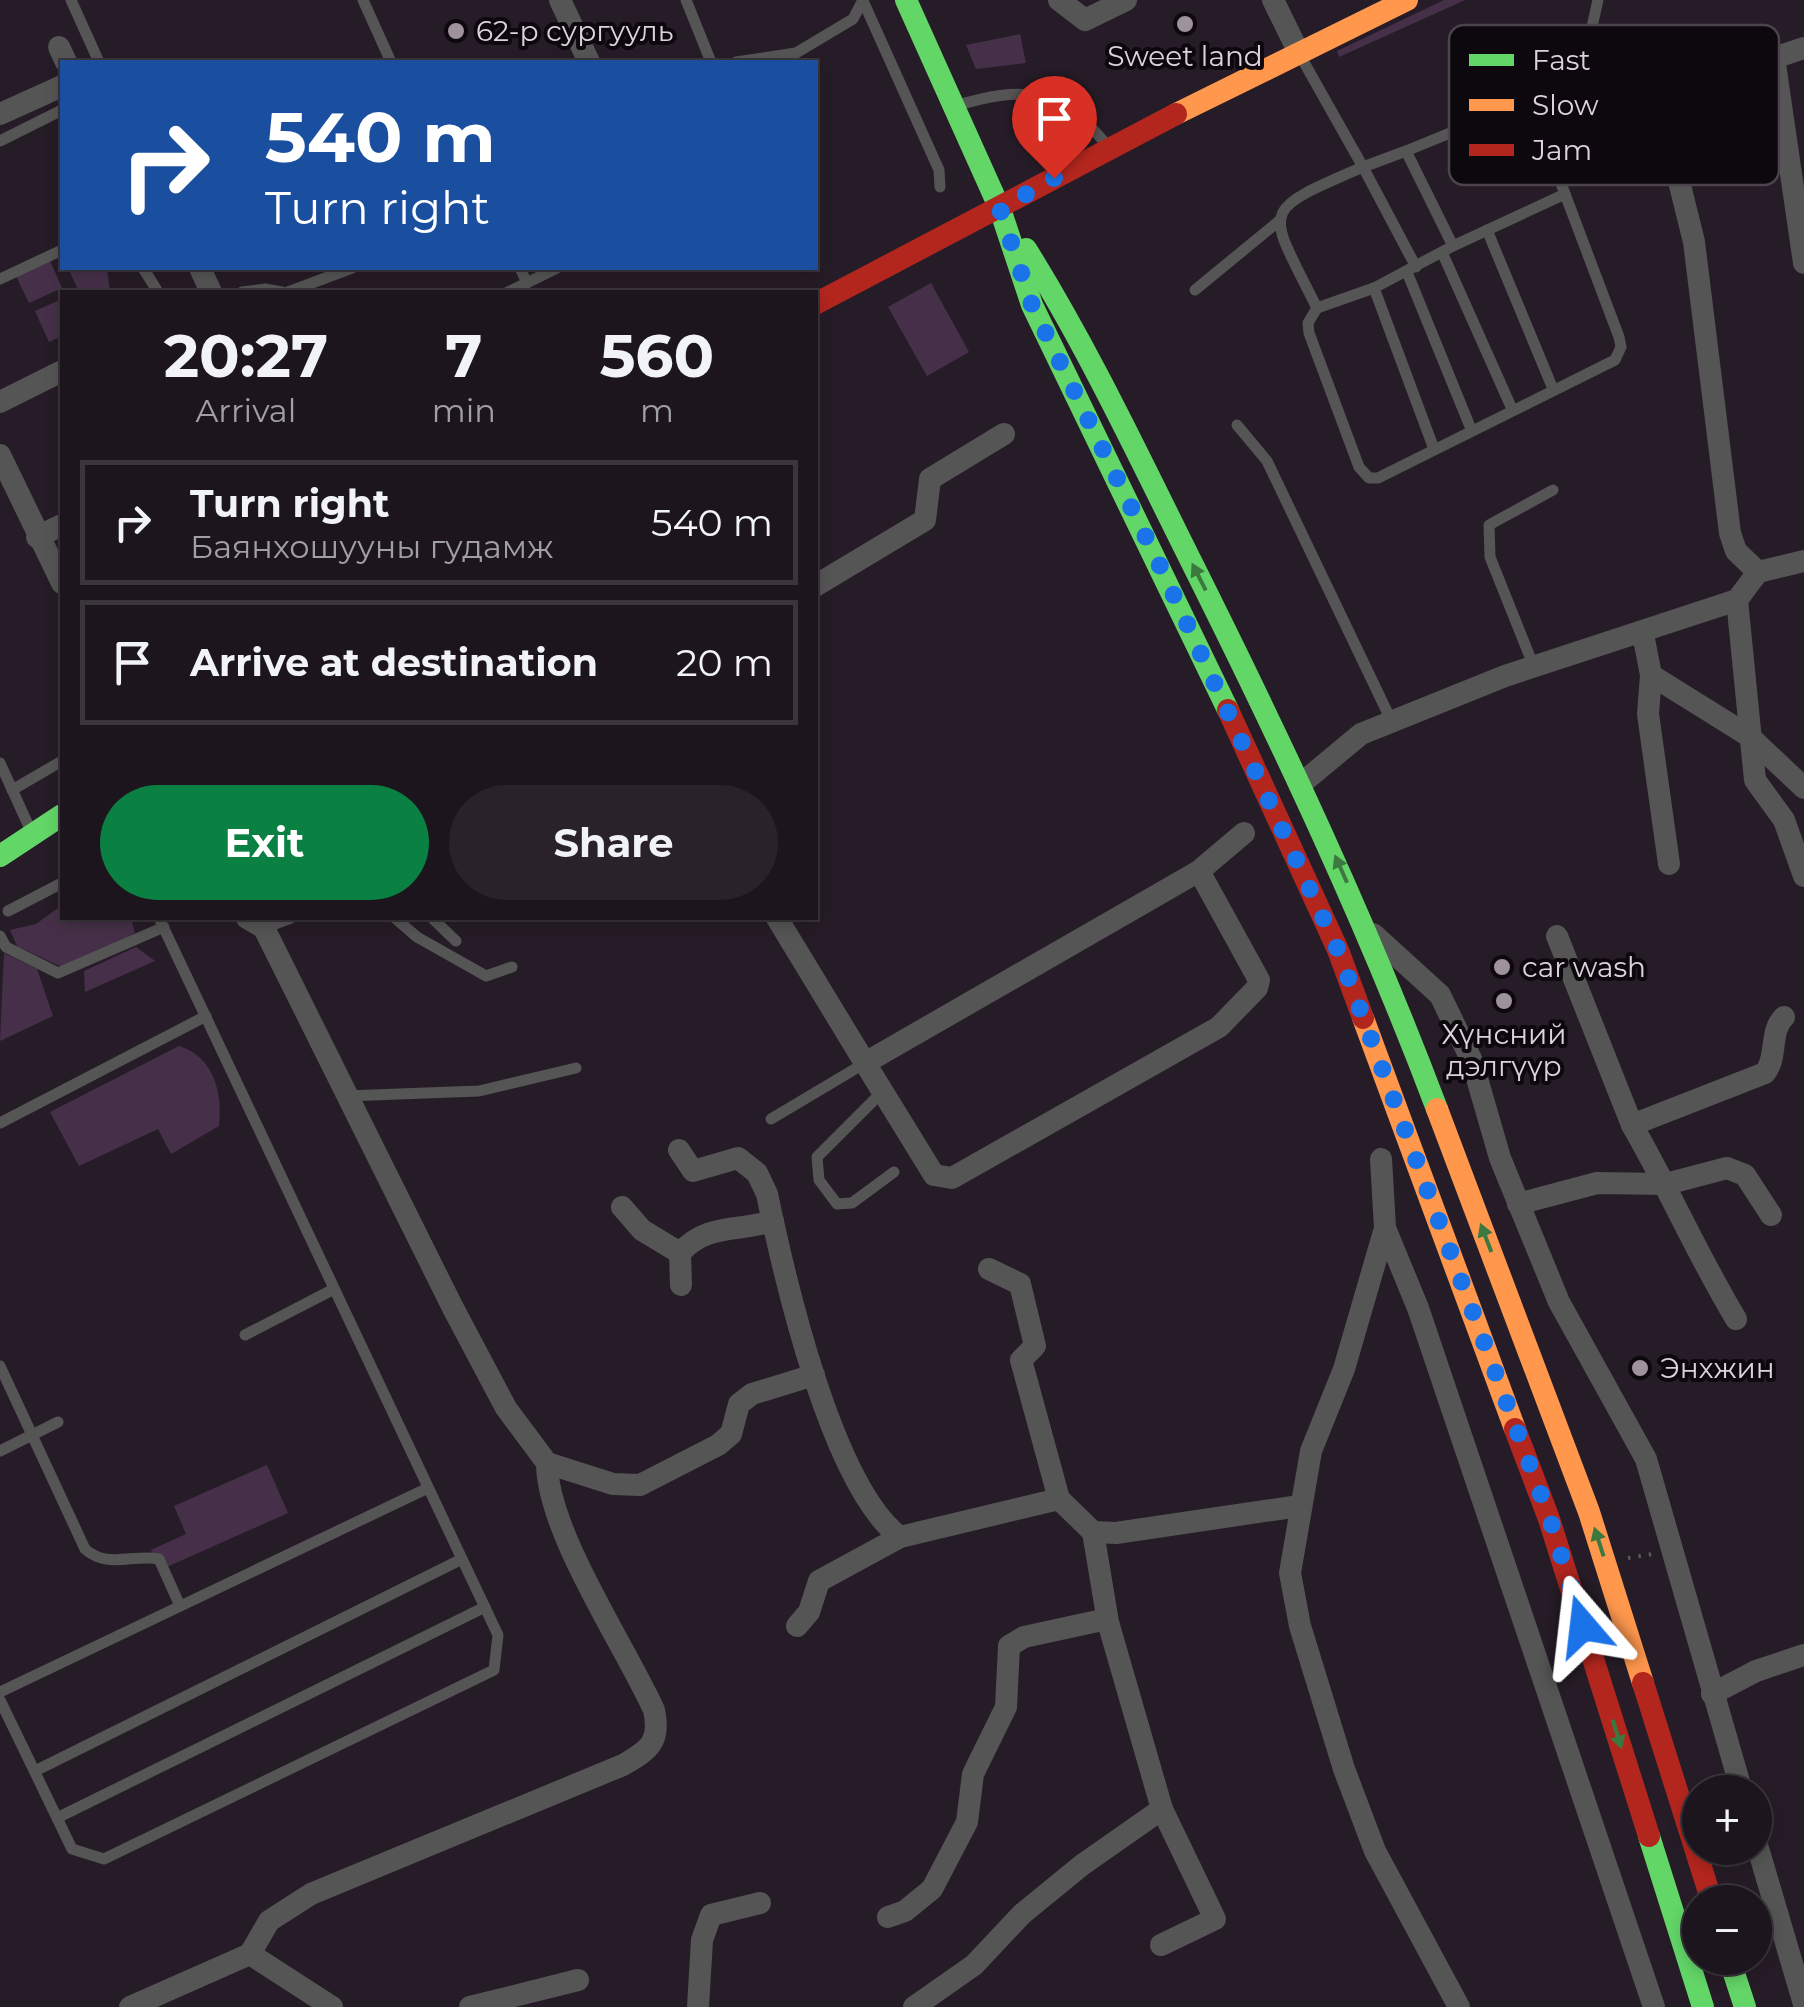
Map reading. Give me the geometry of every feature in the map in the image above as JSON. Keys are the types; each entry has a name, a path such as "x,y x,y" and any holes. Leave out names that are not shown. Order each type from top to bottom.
{"main road":[{"path":"906,0 1000,209 1032,305 1285,834 1378,1052 1550,1519 1702,2007"},
{"path":"818,302 1000,209 1108,147 1408,0"},
{"path":"1000,209 1072,322 1302,782 1367,928 1605,1562 1707,1885"},
{"path":"0,856 60,817"},
{"path":"1735,1975 1745,2007"}],"street":[{"path":"560,0 588,60"},
{"path":"1059,0 1085,20 1126,0"},
{"path":"1273,0 1299,53"},
{"path":"1779,56 1804,48"},
{"path":"0,114 60,87"},
{"path":"1779,91 1804,263"},
{"path":"1680,185 1694,242 1730,533 1736,551 1758,572"},
{"path":"0,402 60,372"},
{"path":"818,584 925,520 930,479 1004,434"},
{"path":"3,468 60,579"},
{"path":"37,537 60,526"},
{"path":"1302,782 1361,734 1534,667 1737,600 1758,572 1804,560"},
{"path":"1737,600 1756,780 1784,820 1804,876"},
{"path":"1643,634 1651,675 1648,714 1669,864"},
{"path":"1651,675 1749,736 1804,788"},
{"path":"865,1063 1200,871 1244,834"},
{"path":"778,920 934,1175 952,1178 1220,1027 1260,980 1200,871"},
{"path":"130,2007 250,1954 269,1921 311,1894 623,1764 651,1748 658,1731 654,1710 547,1491 547,1464 506,1408 255,923"},
{"path":"1367,928 1440,995 1472,1062 1518,1204 1558,1302 1646,1459 1737,1775"},
{"path":"1556,936 1632,1125 1666,1184 1692,1246 1736,1319"},
{"path":"1632,1125 1765,1073 1772,1059 1777,1023 1784,1017"},
{"path":"679,1150 693,1171 738,1158 758,1173 832,1428 880,1522 900,1537"},
{"path":"1381,1159 1385,1228 1418,1308 1654,2007"},
{"path":"1518,1204 1597,1183 1666,1184 1736,1169 1746,1175 1771,1215"},
{"path":"622,1208 642,1230 680,1253"},
{"path":"681,1285 680,1253 694,1236 712,1229 744,1230 773,1221"},
{"path":"1385,1228 1344,1369 1311,1451 1290,1573 1300,1626 1344,1769 1375,1852 1459,2007"},
{"path":"989,1269 1020,1284 1035,1346 1021,1360 1059,1499 1093,1532 1108,1619 1162,1809 1215,1919 1161,1945"},
{"path":"547,1464 613,1484 640,1485 718,1445 731,1434 740,1404 752,1394 814,1374"},
{"path":"797,1626 809,1612 819,1581 900,1537 1059,1499"},
{"path":"1093,1532 1132,1531 1300,1506"},
{"path":"888,1917 905,1911 932,1889 967,1822 973,1774 1006,1706 1009,1646 1024,1637 1108,1619"},
{"path":"1712,1694 1756,1671 1804,1655"},
{"path":"914,2007 974,1964 1022,1914 1082,1865 1162,1809"},
{"path":"1763,1865 1804,2004"},
{"path":"698,2007 702,1940 711,1916 760,1903"},
{"path":"250,1954 332,2007"},
{"path":"470,2007 578,1980"}],"lane":[{"path":"71,0 98,60"},
{"path":"363,0 390,60"},
{"path":"686,0 711,60"},
{"path":"1592,25 1598,0"},
{"path":"749,60 796,53 853,19 864,2"},
{"path":"864,2 939,170 940,188"},
{"path":"1299,53 1363,167 1412,270 1471,428"},
{"path":"954,107 1004,91 1046,95 1086,119 1108,147"},
{"path":"0,141 60,111"},
{"path":"1195,290 1279,221 1291,198 1449,134"},
{"path":"1406,151 1512,409"},
{"path":"1562,185 1565,194 1621,347 1615,360 1471,428 1378,478 1364,475 1310,332 1308,323 1317,308 1374,288 1565,194"},
{"path":"1279,221 1280,234 1317,308"},
{"path":"1486,230 1553,389"},
{"path":"0,278 60,251"},
{"path":"291,290 346,270"},
{"path":"521,270 527,282"},
{"path":"512,290 553,270"},
{"path":"1374,288 1434,449"},
{"path":"1238,426 1267,460 1392,722"},
{"path":"1534,667 1490,557 1487,538 1489,526 1554,490"},
{"path":"12,790 60,762"},
{"path":"0,763 33,835"},
{"path":"8,911 60,884"},
{"path":"398,920 418,937 486,976 512,968"},
{"path":"434,920 456,940"},
{"path":"0,936 6,947 58,973 161,922 498,1635 494,1670 104,1859 72,1849 0,1700"},
{"path":"0,1123 206,1016"},
{"path":"771,1119 865,1063"},
{"path":"346,1096 479,1091 576,1068"},
{"path":"883,1091 816,1158 819,1180 837,1204 852,1204 894,1172"},
{"path":"246,1335 334,1289"},
{"path":"0,1366 85,1550 95,1558 109,1561 160,1559 180,1606"},
{"path":"0,1451 58,1422"},
{"path":"0,1692 428,1488"},
{"path":"35,1772 462,1559"},
{"path":"58,1818 485,1607"}],"path":[{"path":"1605,1562 1672,1552"}],"shaded area":[{"path":"1444,0 1465,0 1339,57 1337,51"},
{"path":"1020,34 1026,63 976,69 966,45"},
{"path":"48,256 62,288 29,303 14,272"},
{"path":"69,270 107,270 110,290 78,290"},
{"path":"931,283 969,352 927,376 888,307"},
{"path":"60,300 60,337 49,342 35,311"},
{"path":"60,906 60,920 132,920 135,933 68,970 17,946 10,930 36,924"},
{"path":"136,947 155,961 85,992 84,971"},
{"path":"4,953 37,969 53,1016 0,1041"},
{"path":"179,1046 200,1058 213,1077 219,1101 219,1126 171,1154 158,1129 79,1166 50,1112"},
{"path":"267,1465 288,1513 160,1570 151,1550 186,1534 174,1506"}],"traffic: fast":[{"path":"906,0 1000,209 1032,305 1228,710"},
{"path":"1026,249 1113,404 1258,698 1352,901 1437,1109"},
{"path":"0,856 60,816"},
{"path":"1649,1836 1703,2007"},
{"path":"1735,1975 1745,2007"}],"traffic: slow":[{"path":"1176,114 1407,0"},
{"path":"1363,1018 1515,1429"},
{"path":"1437,1109 1589,1512 1643,1683"}],"traffic: jam":[{"path":"818,302 1176,114"},
{"path":"1228,710 1338,950 1363,1018"},
{"path":"1515,1429 1549,1519 1649,1836"},
{"path":"1643,1683 1707,1885"}],"place":[{"name":"Sweet land","path":"1185,24"},
{"name":"62-р сургууль","path":"456,31"},
{"name":"car wash","path":"1502,967"},
{"name":"Хүнсний дэлгүүр","path":"1504,1001"},
{"name":"Энхжин","path":"1640,1368"}],"route":[{"path":"1054,178 1000,209 1032,305 1164,574 1338,950 1550,1519 1583,1626"}]}
